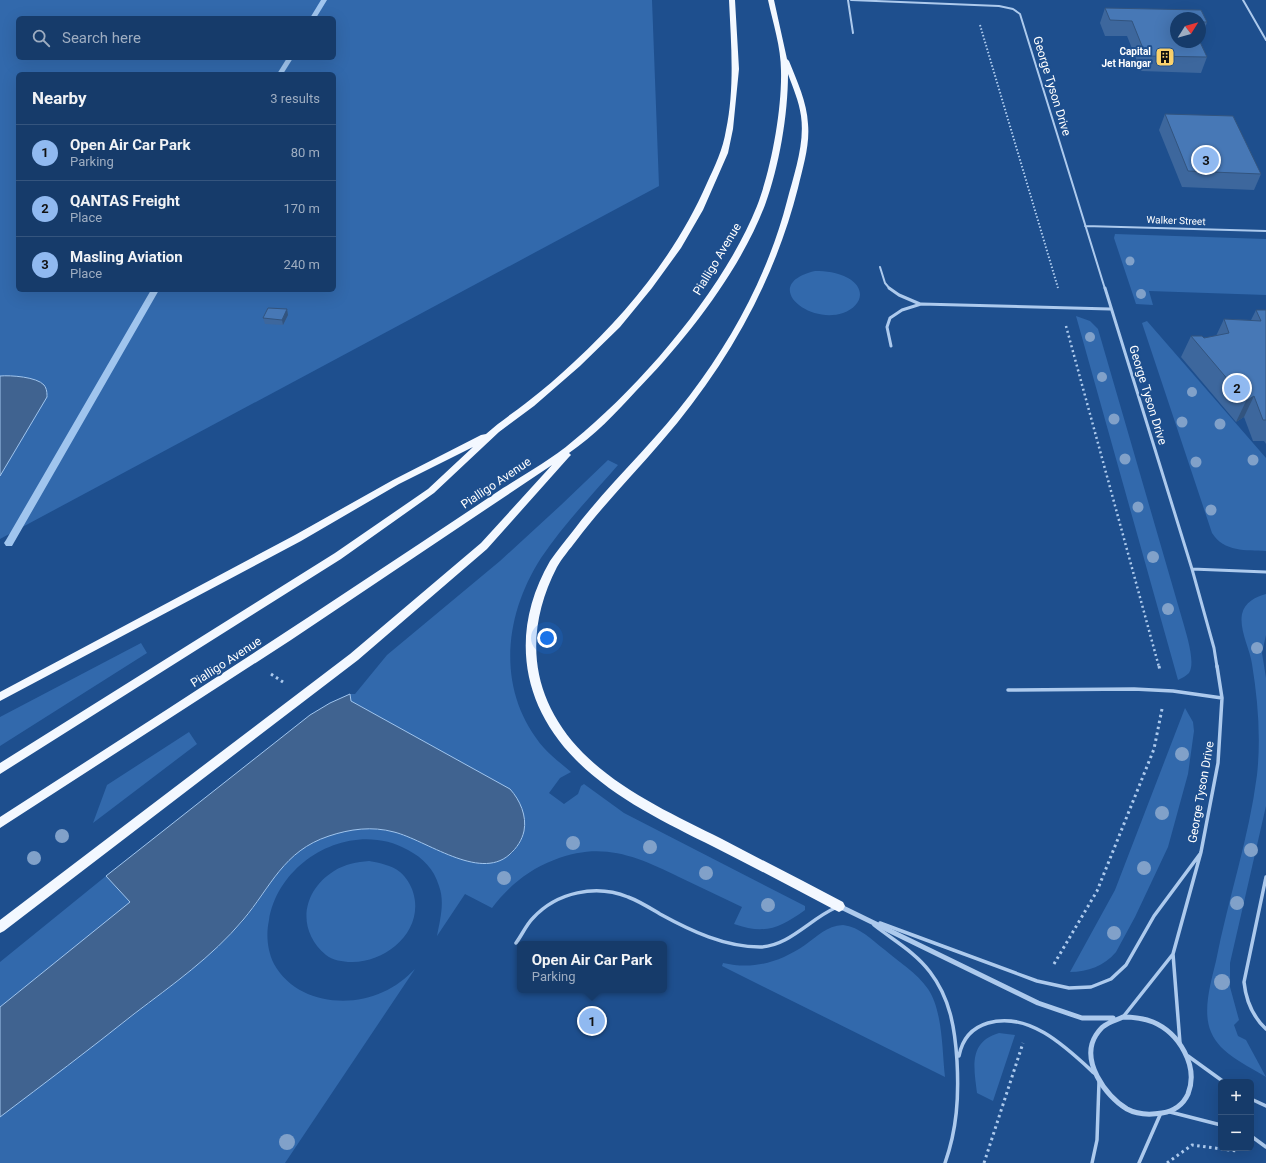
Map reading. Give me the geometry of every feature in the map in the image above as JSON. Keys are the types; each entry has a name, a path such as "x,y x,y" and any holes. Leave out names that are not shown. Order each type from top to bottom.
{"main road":[{"path":"0,769 338,556 431,491 496,430 531,404 566,374 617,325 649,286 677,248 699,210 724,153 730,129 736,69 732,0"},
{"name":"Pialligo Avenue","path":"0,823 250,662 452,529 575,445 615,409 671,349 691,324 722,279 740,249 767,189 775,155 783,104 783,54 772,0"},
{"path":"783,54 803,108 805,130 804,147 794,192 774,257 758,294 742,324 724,354 699,390 670,427 600,504 554,564 535,611 531,637 530,666 541,702 546,714 557,731 580,757 612,784 644,804 839,906"},
{"path":"0,697 298,538 396,482 496,430"},
{"path":"0,927 354,657 484,546 575,445"}],"street":[{"path":"839,906 1038,1003 1082,1018 1122,1017 1143,1018 1154,1023 1164,1029 1180,1046 1186,1055 1191,1076 1189,1094 1178,1108 1170,1112 1152,1116 1131,1111 1112,1098 1099,1082 1094,1073 1091,1060 1093,1038 1102,1026 1115,1018"}],"lane":[{"path":"850,0 853,34"},
{"name":"George Tyson Drive","path":"850,0 999,6 1010,8 1018,12 1192,569 1210,630 1222,698 1218,763 1201,852 1173,954"},
{"path":"1243,0 1266,40"},
{"name":"Walker Street","path":"1085,226 1266,231"},
{"path":"880,267 883,279 887,286 897,294 921,304"},
{"path":"890,346 889,319 899,312 921,304 1110,309"},
{"path":"1192,569 1266,572"},
{"path":"1008,690 1113,688 1165,691 1222,698"},
{"path":"867,919 937,942 1046,983 1071,988 1093,986 1112,978 1123,970 1148,925 1201,852"},
{"path":"1266,877 1244,982 1245,998 1251,1012 1257,1022 1266,1029"},
{"path":"517,941 534,917 553,902 564,896 588,890 617,892 629,896 711,937 746,947 760,947 779,942 796,933 816,918 839,906"},
{"path":"867,919 922,963 942,988 950,1005 956,1032 960,1093 950,1150 945,1163"},
{"path":"1122,1017 1173,954"},
{"path":"1173,954 1180,1046"},
{"path":"958,1064 961,1045 972,1030 994,1020 1002,1020 1020,1022 1057,1041 1094,1073"},
{"path":"1186,1055 1220,1079"},
{"path":"1092,1163 1097,1140 1099,1082"},
{"path":"1254,1100 1266,1106"},
{"path":"1170,1112 1218,1124"},
{"path":"1139,1163 1160,1115"},
{"path":"1254,1138 1266,1147"}],"path":[{"path":"978,19 1062,307 1165,691 1154,749 1097,891 1052,966 1046,983"},
{"path":"250,662 304,694"},
{"path":"984,1163 1029,1026"},
{"path":"1167,1163 1192,1145 1243,1152"}],"shaded area":[{"path":"0,0 652,0 659,186 0,539"},
{"path":"1115,234 1266,239 1266,295 1149,291 1153,305 1136,304 1114,238"},
{"path":"815,271 836,273 854,282 860,292 858,302 843,313 829,315 816,313 804,308 795,301 790,293 791,285 799,277"},
{"path":"1076,316 1090,321 1098,329 1186,633 1191,655 1191,668 1188,674 1178,680"},
{"path":"1147,321 1266,458 1266,551 1243,550 1229,547 1223,544 1212,533 1142,323"},
{"path":"0,376 17,376 30,378 41,382 46,390 47,397 0,476"},
{"path":"608,460 618,465 568,522 541,558 528,581 519,605 513,629 510,654 512,679 518,703 529,726 544,748 571,772 560,778 549,793 564,804 578,794 581,786 584,784 624,813 805,906 805,910 788,921 772,928 755,929 745,927 734,924 742,907 663,869 633,857 603,851 588,852 571,854 554,860 527,874 512,886 492,908 465,894 437,936 441,911 441,892 434,874 423,860 408,850 387,842 364,839 342,842 322,850 303,863 287,879 276,898 269,920 268,931 269,948 274,964 283,977 295,987 308,994 323,999 338,1001 369,997 383,992 392,988 415,969 285,1163 0,1163 0,1117 160,995 203,960 243,921 288,861 312,843 344,831 377,829 408,836 454,856 470,861 485,863 499,861 512,853 519,845 522,835 520,807 517,799 510,790 351,701 350,694 355,694 387,655 500,561"},
{"path":"1266,594 1266,635 1262,653 1266,678 1266,806 1230,963 1230,987 1239,1020 1234,1025 1238,1036 1246,1040 1266,1077 1227,1053 1215,1040 1208,1024 1207,1006 1226,915 1249,822 1257,775 1259,733 1256,692 1251,658 1241,620 1245,606 1258,597"},
{"path":"141,643 147,653 0,746 0,717"},
{"path":"350,694 351,701 510,789 520,803 524,814 524,831 519,844 509,855 497,862 483,864 452,856 407,836 378,829 361,829 345,832 329,836 313,843 289,860 279,871 243,920 205,958 0,1117 0,1007 130,902 106,876 310,715 330,703"},
{"path":"1185,708 1193,722 1194,731 1188,774 1168,847 1135,917 1116,952 1106,961 1095,967 1083,971 1070,972 1115,890"},
{"path":"189,732 197,744 93,823 107,785"},
{"path":"369,861 393,868 400,872 410,884 415,906 413,919 408,931 400,942 378,957 364,961 351,962 328,957 316,945 310,934 307,923 309,900 323,879 334,871 351,864"},
{"path":"106,876 131,902 0,1007 0,962"},
{"path":"843,925 855,928 870,938 924,983 937,1008 945,1077 722,966 723,963 745,966 776,960 796,951 827,929"},
{"path":"999,1033 1015,1035 993,1101 977,1093 974,1065 975,1057 982,1043 989,1037"}],"building":[{"path":"1105,8 1201,10 1202,12 1170,12 1170,48 1203,48 1207,57 1146,56 1132,21 1110,20"},
{"path":"1165,114 1233,116 1261,174 1188,171"},
{"path":"268,308 287,309 282,320 263,318"},
{"path":"1256,310 1266,310 1266,420 1263,420 1254,396 1246,401 1191,336 1202,336 1204,338 1229,333 1224,319 1261,321"}],"waterway":[{"path":"314,16 324,0"},
{"path":"281,72 289,60"},
{"path":"9,543 94,398 141,312 154,292"}],"place":[{"name":"Capital Jet Hangar","path":"1165,57"},
{"name":"Masling Aviation","path":"1206,160"},
{"name":"QANTAS Freight","path":"1237,388"},
{"name":"Open Air Car Park","path":"592,1021"}]}
